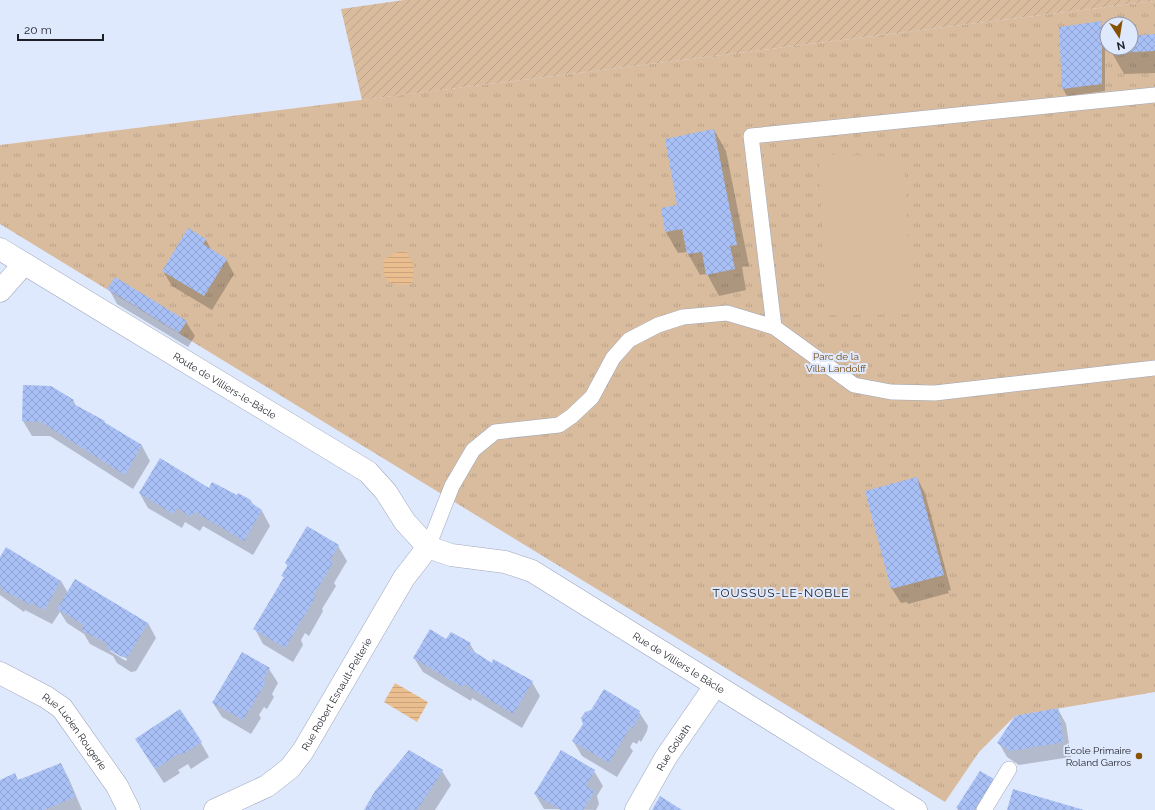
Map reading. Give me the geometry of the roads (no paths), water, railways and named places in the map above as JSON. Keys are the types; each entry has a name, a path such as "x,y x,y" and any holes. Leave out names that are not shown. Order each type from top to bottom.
{"street":[{"name":"Route de Villiers-le-Bâcle","path":"0,249 368,472 386,492 405,522 428,547"},
{"path":"0,291 24,264"},
{"name":"Rue de Villiers le Bâcle","path":"428,547 451,554 505,562 532,571 916,810"},
{"name":"Rue Robert Esnault-Pelterie","path":"215,810 268,786 290,768 303,751 404,578 428,547"},
{"name":"Rue Lucien Rougerie","path":"0,673 46,697 62,708 117,786 129,810"},
{"name":"Rue Goliath","path":"636,810 666,757 715,686"}],"lane":[{"path":"774,327 750,136 1155,95"},
{"path":"428,547 452,486 473,450 495,432 559,425 572,416 592,397 613,358 629,340 658,325 683,317 727,313 774,327 854,385 891,392 935,393 1155,368"},
{"path":"984,810 1009,769"}],"place":[{"name":"École Primaire Roland Garros","path":"1139,756"}],"district":[{"name":"TOUSSUS-LE-NOBLE","path":"781,593"}],"park label":[{"name":"Parc de la Villa Landolff","path":"836,362"}]}
